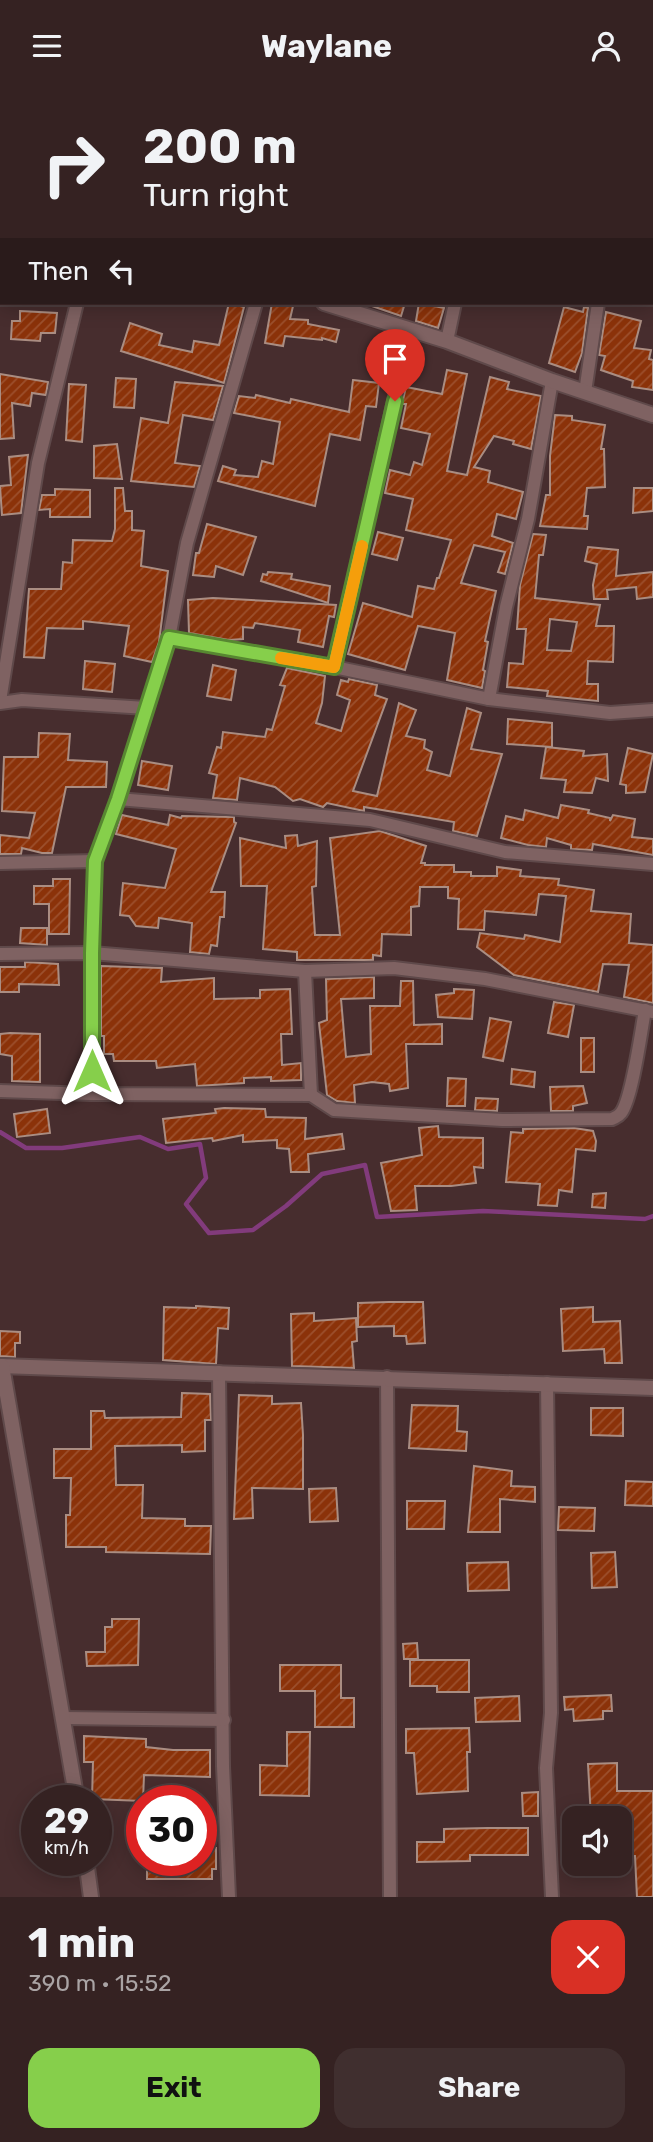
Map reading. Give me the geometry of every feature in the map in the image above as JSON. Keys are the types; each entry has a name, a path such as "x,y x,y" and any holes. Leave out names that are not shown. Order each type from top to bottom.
{"street":[{"path":"77,305 38,463 0,702 22,700 146,708"},
{"path":"92,1094 95,861 118,799 169,638 187,543 255,305"},
{"path":"334,305 447,341 552,381 653,415"},
{"path":"447,341 455,305"},
{"path":"585,392 598,305"},
{"path":"334,667 410,330"},
{"path":"489,699 506,607 531,506 552,381"},
{"path":"169,638 334,667 489,699 610,713 653,710"},
{"path":"118,799 370,820 505,852 653,864"},
{"path":"0,863 95,861"},
{"path":"0,954 92,953 304,971 394,968 485,979 649,1011 623,1110 619,1116 612,1119 502,1120 334,1110 311,1095 0,1091"},
{"path":"304,971 311,1095"},
{"path":"74,1785 1,1366 653,1388"},
{"path":"219,1372 223,1766 229,1897"},
{"path":"387,1377 390,1897"},
{"path":"547,1383 551,1713 546,1768 552,1897"},
{"path":"64,1718 224,1720"},
{"path":"88,1876 91,1897"}],"building":[{"path":"229,305 244,307 224,383 121,351 130,323 162,334 159,345 192,352 194,341 219,345"},
{"path":"272,305 293,306 290,319 308,320 308,324 339,330 336,342 322,338 285,336 283,346 265,343"},
{"path":"369,305 404,305 401,316"},
{"path":"419,305 444,308 438,328 416,321"},
{"path":"564,307 583,312 584,307 588,308 582,353 575,372 549,363"},
{"path":"20,311 57,313 55,333 41,333 40,341 11,339 12,321 20,321"},
{"path":"606,312 641,321 634,348 651,350 649,359 653,360 653,390 632,387 633,381 601,370 605,356 599,355"},
{"path":"447,370 467,374 447,471 467,475 490,377 509,382 507,389 541,396 531,449 494,436 474,467 490,471 488,482 523,492 516,519 497,514 492,536 513,543 505,574 498,572 505,552 474,545 461,583 496,591 485,641 488,642 482,688 447,680 455,633 418,626 405,670 348,654 363,603 412,617 418,586 434,589 439,578 451,540 406,530 413,499 385,493 390,470 410,475 414,462 422,465 430,434 401,428 406,387 442,394"},
{"path":"0,374 48,382 46,395 32,393 30,406 12,403 14,438 0,439"},
{"path":"116,378 136,379 134,408 114,407"},
{"path":"353,380 379,383 376,407 366,406 360,440 330,434 315,506 218,481 223,466 236,470 234,475 258,477 262,461 273,464 280,422 234,413 239,396 255,398 256,395 290,403 291,399 349,412"},
{"path":"175,382 223,386 213,420 183,415 175,463 200,466 194,487 131,481 141,418 168,423"},
{"path":"69,384 86,385 82,442 66,440"},
{"path":"555,415 572,416 572,420 605,425 601,449 604,449 605,487 587,488 584,516 588,516 587,529 540,526 546,495 550,495 550,456"},
{"path":"117,444 122,479 94,478 94,446"},
{"path":"28,455 21,513 2,515 0,486 11,485 9,457"},
{"path":"115,488 123,488 125,511 132,511 132,530 144,531 141,566 168,571 159,642 152,662 124,656 129,626 83,621 83,629 47,628 44,658 24,657 29,589 61,589 63,562 72,563 73,540 112,541 115,529"},
{"path":"634,488 653,488 653,511 633,513"},
{"path":"55,489 90,490 90,517 50,517 50,509 39,510 42,495 55,495"},
{"path":"207,524 256,537 243,575 216,566 214,577 193,575 196,553 199,553"},
{"path":"378,532 403,538 397,560 372,554"},
{"path":"533,534 546,535 543,555 539,555 535,598 600,605 596,626 614,626 613,662 588,661 587,684 598,684 598,701 547,696 548,691 507,687 509,663 523,664 526,629 517,629 520,585","holes":["550,619 577,622 571,651 547,650"]},
{"path":"588,547 618,550 616,576 653,572 653,597 637,599 636,587 607,590 608,599 594,599 593,585 597,564 585,561"},
{"path":"268,572 292,574 291,579 330,586 328,603 261,581 263,574 267,575"},
{"path":"213,598 336,605 334,617 329,616 323,647 298,642 300,630 255,623 253,628 243,627 243,639 229,640 189,633 188,600"},
{"path":"85,661 115,664 112,692 83,689"},
{"path":"213,665 236,670 231,700 207,696"},
{"path":"287,668 325,676 322,703 316,723 341,731 350,700 337,695 341,680 377,685 375,695 387,699 353,791 377,796 399,703 416,710 406,736 425,740 424,748 432,752 427,770 450,776 467,708 481,713 471,749 502,754 477,836 453,831 454,822 364,807 364,811 327,803 323,807 300,799 293,801 275,787 240,778 237,800 213,798 217,775 209,773 217,747 221,748 223,732 265,737 267,729 272,730 285,686 280,685"},
{"path":"508,719 552,723 552,747 507,744"},
{"path":"39,733 70,734 68,760 107,762 106,787 66,787 52,853 22,848 21,854 0,854 0,835 29,838 35,813 2,811 4,757 38,757"},
{"path":"546,747 584,751 583,756 607,754 608,781 596,778 592,793 564,792 566,780 541,778"},
{"path":"628,748 653,754 645,792 626,793 626,785 620,784"},
{"path":"142,761 172,766 168,790 138,785"},
{"path":"561,805 589,810 588,813 610,818 610,821 613,815 635,819 632,837 653,839 653,855 593,844 592,850 571,849 571,845 547,838 546,847 501,838 506,816 523,820 525,810 558,818"},
{"path":"122,815 168,825 170,815 181,818 234,817 236,823 211,892 225,892 224,917 220,917 217,946 211,945 209,954 190,952 192,923 159,918 158,928 136,926 129,916 120,915 123,883 165,888 176,849 116,834"},
{"path":"380,831 426,846 421,863 425,865 454,865 454,872 471,872 471,876 497,876 497,867 521,870 520,876 559,879 558,885 594,890 591,911 631,914 629,943 653,945 653,1003 624,997 629,965 603,964 598,992 514,975 477,947 480,933 524,939 525,935 560,942 566,896 539,894 536,915 485,911 484,930 458,929 459,899 448,898 448,887 420,887 419,906 411,907 411,935 382,934 381,956 373,955 373,960 297,960 297,952 263,949 267,886 241,886 240,838 286,848 285,836 297,835 298,846 317,841 316,886 312,887 315,935 340,935 330,838"},
{"path":"53,879 70,879 69,934 49,934 49,904 34,904 34,886 53,886"},
{"path":"21,928 47,928 47,945 20,943"},
{"path":"25,962 58,964 59,985 19,984 19,992 0,992 0,967 25,967"},
{"path":"101,966 162,968 161,982 214,978 214,999 260,998 260,990 290,989 292,1034 281,1034 282,1065 301,1063 301,1080 244,1078 244,1083 197,1086 195,1064 157,1068 156,1061 114,1061 113,1054 104,1054 104,1036 101,1036"},
{"path":"374,977 374,998 341,999 346,1057 371,1054 370,1006 400,1006 401,981 413,981 414,1025 442,1024 442,1044 406,1044 408,1088 390,1091 389,1084 372,1082 354,1085 355,1103 337,1101 327,1095 319,1023 327,1020 326,979"},
{"path":"454,989 474,990 472,1019 438,1017 436,995 454,993"},
{"path":"554,1002 574,1005 568,1037 548,1033"},
{"path":"490,1018 511,1022 503,1061 483,1057"},
{"path":"0,1034 40,1034 40,1082 12,1081 12,1056 0,1054"},
{"path":"581,1038 594,1038 594,1072 581,1072"},
{"path":"512,1069 535,1072 534,1087 511,1084"},
{"path":"448,1078 466,1079 465,1106 447,1106"},
{"path":"583,1086 587,1103 573,1106 573,1111 551,1111 550,1087"},
{"path":"476,1098 498,1099 497,1111 475,1110"},
{"path":"47,1109 50,1133 17,1137 14,1114"},
{"path":"215,1109 265,1109 266,1117 306,1118 305,1139 342,1134 344,1149 308,1154 309,1172 291,1172 289,1149 277,1148 277,1140 243,1142 243,1135 213,1141 212,1138 166,1143 163,1119 216,1113"},
{"path":"438,1126 439,1137 483,1138 483,1168 474,1167 476,1183 415,1186 417,1210 391,1211 381,1163 422,1155 419,1128"},
{"path":"574,1128 593,1131 595,1151 576,1149 572,1192 559,1190 557,1206 538,1205 540,1184 506,1182 511,1132 523,1133 523,1129"},
{"path":"606,1193 605,1208 592,1207 593,1194"},
{"path":"423,1302 425,1343 407,1344 406,1336 394,1336 394,1326 358,1327 358,1303"},
{"path":"164,1307 229,1308 228,1329 218,1328 216,1364 163,1360"},
{"path":"593,1307 593,1322 620,1321 622,1363 605,1363 604,1349 563,1351 561,1309"},
{"path":"314,1313 314,1321 356,1318 357,1341 352,1342 354,1368 292,1366 291,1314"},
{"path":"0,1331 20,1332 20,1343 15,1343 15,1357 0,1356"},
{"path":"182,1393 210,1394 211,1420 205,1420 205,1451 182,1452 182,1445 115,1446 116,1485 143,1485 142,1518 185,1519 185,1526 211,1526 210,1554 106,1552 106,1547 66,1547 66,1515 70,1515 71,1478 54,1478 54,1449 91,1449 91,1411 104,1411 105,1418 181,1417"},
{"path":"239,1395 272,1396 272,1404 301,1403 303,1489 252,1488 253,1518 234,1519"},
{"path":"412,1405 458,1406 457,1431 467,1432 466,1451 409,1448"},
{"path":"591,1408 623,1408 623,1436 591,1435"},
{"path":"474,1466 512,1471 511,1486 535,1487 535,1502 500,1499 500,1532 468,1532"},
{"path":"626,1481 653,1482 653,1506 625,1505"},
{"path":"336,1488 338,1521 310,1522 309,1489"},
{"path":"407,1501 445,1501 444,1529 407,1529"},
{"path":"559,1507 595,1508 594,1531 558,1530"},
{"path":"615,1552 617,1587 592,1588 591,1553"},
{"path":"508,1562 509,1590 468,1591 467,1563"},
{"path":"112,1619 139,1619 138,1665 87,1666 86,1652 105,1652 105,1627 112,1627"},
{"path":"417,1643 418,1659 404,1659 403,1644"},
{"path":"410,1660 469,1660 469,1692 437,1692 437,1686 410,1686"},
{"path":"280,1665 341,1665 341,1698 354,1698 354,1727 315,1727 315,1691 280,1691"},
{"path":"611,1695 612,1711 603,1711 603,1719 574,1721 573,1709 565,1710 564,1697"},
{"path":"519,1696 520,1721 476,1722 475,1698"},
{"path":"469,1728 468,1791 417,1794 414,1753 406,1753 406,1729"},
{"path":"287,1732 310,1732 309,1796 260,1795 260,1765 287,1766"},
{"path":"84,1736 146,1739 146,1747 210,1750 210,1777 144,1775 144,1785 126,1785 126,1800 112,1800 112,1785 92,1785 93,1762 84,1762"},
{"path":"617,1763 617,1791 653,1791 653,1897 637,1897 635,1856 632,1856 632,1806 590,1806 588,1764"},
{"path":"538,1792 538,1816 523,1816 522,1793"},
{"path":"528,1828 528,1855 470,1855 470,1861 417,1862 417,1842 444,1842 444,1829"},
{"path":"147,1876 212,1876 212,1879 147,1879"}],"waterway":[{"path":"0,1132 26,1148 62,1148 140,1137 168,1149 200,1144 206,1178 186,1204 209,1233 253,1230 286,1206 322,1174 365,1165 377,1217 483,1211 645,1219 653,1216"}],"slow traffic":[{"path":"281,658 334,667 362,546"}],"route":[{"path":"92,1071 95,861 118,799 169,638 334,667 395,401"}]}
